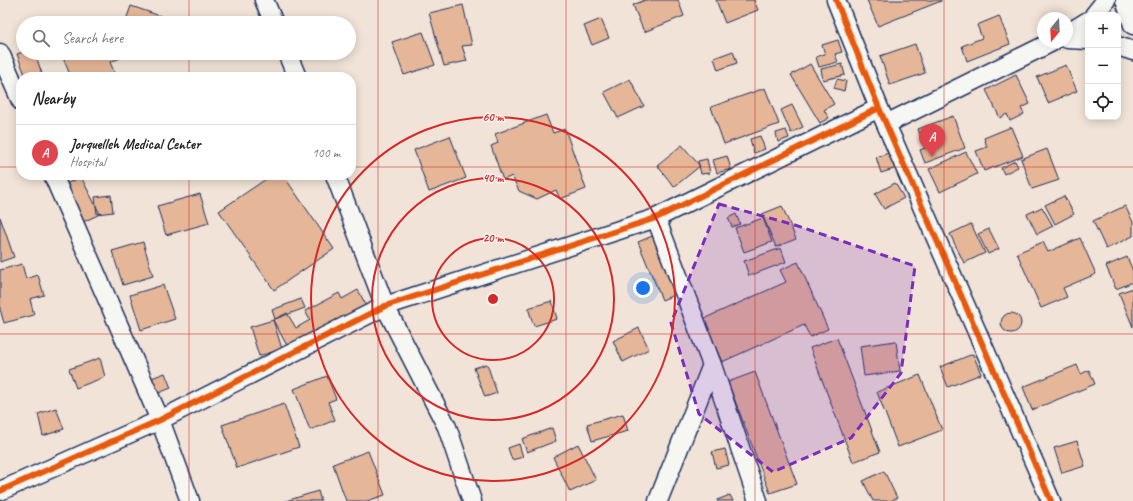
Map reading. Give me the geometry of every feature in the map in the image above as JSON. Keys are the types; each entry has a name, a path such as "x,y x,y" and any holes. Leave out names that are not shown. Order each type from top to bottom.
{"street":[{"path":"264,0 271,16"},
{"path":"836,0 883,116 1051,501"},
{"path":"1096,12 1106,0"},
{"path":"1125,0 1133,25"},
{"path":"1073,31 1085,24"},
{"path":"1073,39 1085,40"},
{"path":"1121,47 1133,51"},
{"path":"0,491 160,420 384,306 656,218 1038,48"},
{"path":"0,53 16,90"},
{"path":"290,60 295,72"},
{"path":"55,180 160,420 190,501"},
{"path":"337,180 384,306 447,427 472,501"},
{"path":"656,218 712,365 758,501"},
{"path":"658,501 712,365"}],"highlighted area":[{"path":"719,204 795,225 915,266 901,373 851,438 773,472 699,414 671,323"}],"building":[{"path":"645,0 678,0 684,16 644,32 633,5"},
{"path":"716,0 754,0 758,10 725,23"},
{"path":"867,0 941,0 941,1 878,26"},
{"path":"463,5 472,45 462,46 467,61 444,66 429,13"},
{"path":"131,6 160,16 127,16"},
{"path":"999,16 1010,44 967,61 962,46 982,38 977,25"},
{"path":"601,19 609,38 592,45 584,26"},
{"path":"423,32 435,65 404,75 392,42"},
{"path":"838,40 842,52 835,54 838,62 819,67 816,57 825,54 822,45"},
{"path":"915,44 925,73 890,85 880,56"},
{"path":"733,51 737,63 718,70 714,58"},
{"path":"19,60 37,60 41,72 24,72"},
{"path":"64,60 115,60 110,62 114,72 69,72"},
{"path":"810,64 834,104 824,110 829,118 820,123 791,75"},
{"path":"842,64 845,75 823,80 821,69"},
{"path":"1066,65 1077,91 1048,103 1037,77"},
{"path":"1016,75 1030,104 1021,108 1024,114 1010,121 1007,114 1000,118 986,90"},
{"path":"630,79 644,106 618,118 604,92"},
{"path":"837,79 846,81 844,91 834,88"},
{"path":"765,88 779,124 724,144 711,107"},
{"path":"792,105 803,127 791,133 781,110"},
{"path":"546,115 553,133 565,129 586,189 560,199 556,190 537,199 519,191 512,176 503,180 491,146 498,143 495,134"},
{"path":"953,116 965,148 925,163 920,150 925,148 918,129"},
{"path":"1011,127 1023,156 984,171 976,151 987,147 984,138"},
{"path":"786,130 789,138 778,142 776,133"},
{"path":"450,136 466,178 429,192 414,150"},
{"path":"760,136 765,149 754,153 750,139"},
{"path":"682,145 700,166 674,187 657,165"},
{"path":"1047,149 1059,180 1032,189 1021,159"},
{"path":"892,152 897,168 881,173 876,157"},
{"path":"966,152 977,174 940,192 929,169"},
{"path":"727,156 731,169 717,173 713,160"},
{"path":"707,159 710,173 701,174 698,161"},
{"path":"1015,161 1018,167 1004,174 1001,168"},
{"path":"75,180 83,180 100,214 83,222 64,185"},
{"path":"265,180 286,180 334,249 274,290 219,211"},
{"path":"895,183 904,198 884,209 875,194"},
{"path":"200,194 209,223 166,235 157,206"},
{"path":"111,195 113,212 97,214 95,197"},
{"path":"1064,196 1074,214 1055,224 1045,205"},
{"path":"782,206 796,239 776,247 762,214"},
{"path":"1125,206 1133,222 1133,236 1106,249 1093,221"},
{"path":"1042,207 1053,226 1037,234 1027,214"},
{"path":"736,214 740,224 732,227 728,218"},
{"path":"0,217 14,257 0,262"},
{"path":"763,218 772,242 744,252 735,228"},
{"path":"971,224 985,253 964,263 950,234"},
{"path":"989,229 999,249 988,254 978,234"},
{"path":"657,234 681,292 662,300 638,242"},
{"path":"1080,238 1096,274 1063,288 1067,297 1041,308 1017,253 1043,242 1048,252"},
{"path":"143,242 153,276 123,285 112,251"},
{"path":"781,248 786,262 749,276 744,261"},
{"path":"1127,257 1133,271 1133,282 1116,289 1106,266"},
{"path":"798,262 828,329 810,337 804,325 722,362 703,319 786,282 780,270"},
{"path":"22,264 26,279 38,275 44,295 30,299 34,315 4,323 0,309 0,270"},
{"path":"163,285 175,319 141,330 130,295"},
{"path":"1133,288 1133,327 1119,293"},
{"path":"358,290 368,309 290,351 273,320 287,313 296,328 310,320 305,311 339,293 342,299"},
{"path":"301,299 305,308 275,319 272,310"},
{"path":"552,301 557,319 534,326 528,308"},
{"path":"1011,313 1018,316 1021,323 1018,330 1011,333 1004,330 1001,323 1004,316"},
{"path":"273,320 282,349 259,356 250,327"},
{"path":"639,328 649,349 623,362 613,341"},
{"path":"837,338 880,452 853,462 810,348"},
{"path":"896,341 900,371 864,376 860,346"},
{"path":"973,354 981,374 948,387 940,367"},
{"path":"100,358 105,377 76,388 69,369"},
{"path":"487,364 497,393 485,397 474,368"},
{"path":"1077,365 1081,374 1089,370 1095,384 1032,410 1023,387"},
{"path":"755,372 797,484 770,493 728,382"},
{"path":"165,373 171,388 156,394 149,379"},
{"path":"920,375 942,430 898,447 877,392"},
{"path":"327,376 336,399 328,402 335,420 310,430 294,389"},
{"path":"284,404 299,447 237,468 222,425"},
{"path":"56,408 64,429 43,436 38,414"},
{"path":"623,414 628,431 592,441 587,424"},
{"path":"552,428 556,441 527,452 522,439"},
{"path":"1077,441 1085,466 1062,473 1054,448"},
{"path":"519,444 523,457 512,460 508,448"},
{"path":"578,444 596,480 570,492 553,457"},
{"path":"725,449 729,465 716,468 712,452"},
{"path":"368,451 385,495 367,501 346,501 333,464"},
{"path":"884,471 897,498 890,501 873,501 863,481"},
{"path":"318,491 321,501 286,501"},
{"path":"730,495 733,501 717,501 717,500"}],"cycle path":[{"path":"836,0 879,108 1051,501"},
{"path":"0,491 160,420 385,306 656,218 879,108"}],"place":[{"name":"Jorquelleh Medical Center","path":"932,157"}]}
